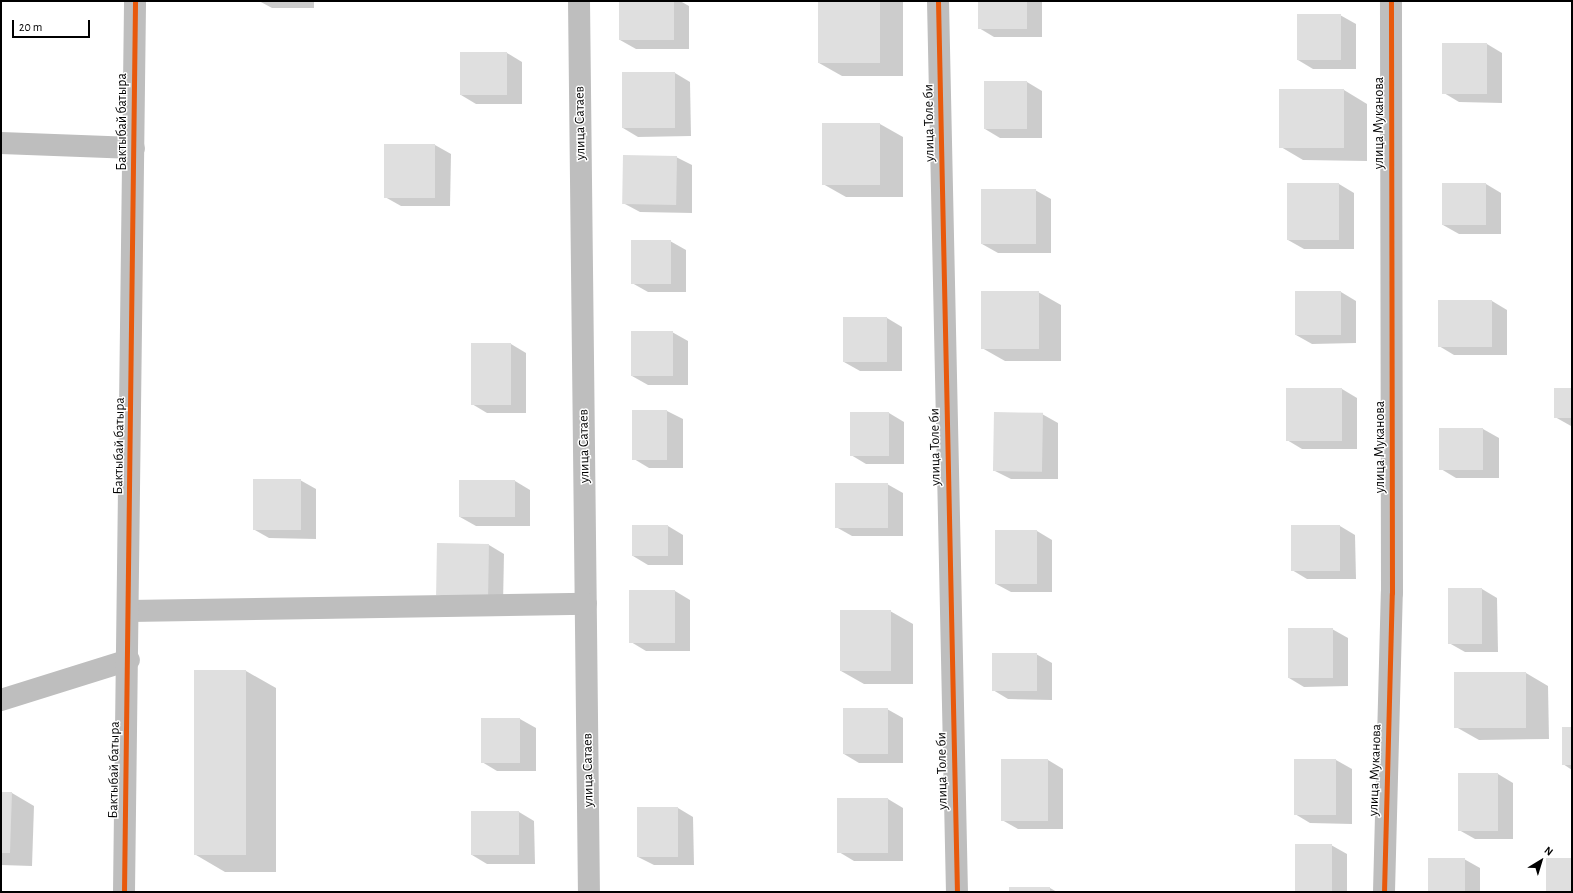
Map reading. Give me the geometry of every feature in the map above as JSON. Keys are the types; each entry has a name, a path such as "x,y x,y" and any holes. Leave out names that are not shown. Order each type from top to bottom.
{"street":[{"name":"Бактыбай батыра","path":"124,892 130,611 135,1"},
{"name":"улица Сатаев","path":"579,1 589,892"},
{"name":"улица Толе би","path":"938,1 956,892"},
{"name":"улица Муканова","path":"1384,892 1392,593 1391,1"},
{"path":"1,143 134,148"},
{"path":"130,611 586,604"},
{"path":"1,700 129,660"}],"building":[{"path":"619,1 674,1 674,40 619,40"},
{"path":"818,1 880,1 880,63 818,63"},
{"path":"978,1 1027,1 1027,29 978,29"},
{"path":"1297,14 1341,14 1341,60 1297,60"},
{"path":"1442,43 1487,43 1487,94 1442,94"},
{"path":"460,52 507,52 507,95 460,95"},
{"path":"622,72 675,72 675,128 622,128"},
{"path":"984,81 1027,81 1027,129 984,129"},
{"path":"1279,89 1344,89 1344,148 1279,148"},
{"path":"822,123 880,123 880,185 822,185"},
{"path":"384,144 435,144 435,198 384,198"},
{"path":"623,155 677,156 676,205 622,204"},
{"path":"1287,183 1339,183 1339,240 1287,240"},
{"path":"1442,183 1486,183 1486,225 1442,225"},
{"path":"981,189 1036,189 1036,244 981,244"},
{"path":"631,240 671,240 671,284 631,284"},
{"path":"981,291 1039,291 1039,349 981,349"},
{"path":"1295,291 1341,291 1341,335 1295,335"},
{"path":"1438,300 1492,300 1492,347 1438,347"},
{"path":"843,317 887,317 887,362 843,362"},
{"path":"631,331 673,331 673,376 631,376"},
{"path":"471,343 511,343 511,405 471,405"},
{"path":"1286,388 1342,388 1342,441 1286,441"},
{"path":"1554,388 1572,388 1572,418 1554,418"},
{"path":"632,410 667,410 667,460 632,460"},
{"path":"850,412 889,412 889,456 850,456"},
{"path":"994,412 1043,413 1042,472 993,471"},
{"path":"1439,428 1483,428 1483,470 1439,470"},
{"path":"253,479 301,479 301,530 253,530"},
{"path":"459,480 515,480 515,517 459,517"},
{"path":"835,483 888,483 888,528 835,528"},
{"path":"632,525 668,525 668,556 632,556"},
{"path":"1291,525 1340,525 1340,571 1291,571"},
{"path":"995,530 1037,530 1037,584 995,584"},
{"path":"437,543 489,544 488,596 436,595"},
{"path":"1448,588 1482,588 1482,644 1448,644"},
{"path":"629,590 675,590 675,643 629,643"},
{"path":"840,610 891,610 891,671 840,671"},
{"path":"1288,628 1333,628 1333,678 1288,678"},
{"path":"992,653 1037,653 1037,691 992,691"},
{"path":"194,670 246,670 246,855 194,855"},
{"path":"1454,672 1526,672 1526,728 1454,728"},
{"path":"843,708 888,708 888,754 843,754"},
{"path":"481,718 520,718 520,763 481,763"},
{"path":"1562,727 1572,727 1572,765 1562,765"},
{"path":"1001,759 1048,759 1048,821 1001,821"},
{"path":"1294,759 1336,759 1336,815 1294,815"},
{"path":"1458,773 1498,773 1498,831 1458,831"},
{"path":"1,792 12,792 10,853 1,853"},
{"path":"837,798 888,798 888,853 837,853"},
{"path":"637,807 678,807 678,857 637,857"},
{"path":"471,811 519,811 519,855 471,855"},
{"path":"1295,844 1332,844 1332,892 1295,892"},
{"path":"1428,858 1465,858 1465,892 1428,892"},
{"path":"1546,858 1572,858 1572,892 1546,892"},
{"path":"1009,887 1050,887 1050,892 1009,892"}],"cycle path":[{"path":"124,892 135,1"},
{"path":"938,1 957,892"},
{"path":"1384,892 1392,593 1391,1"}]}
